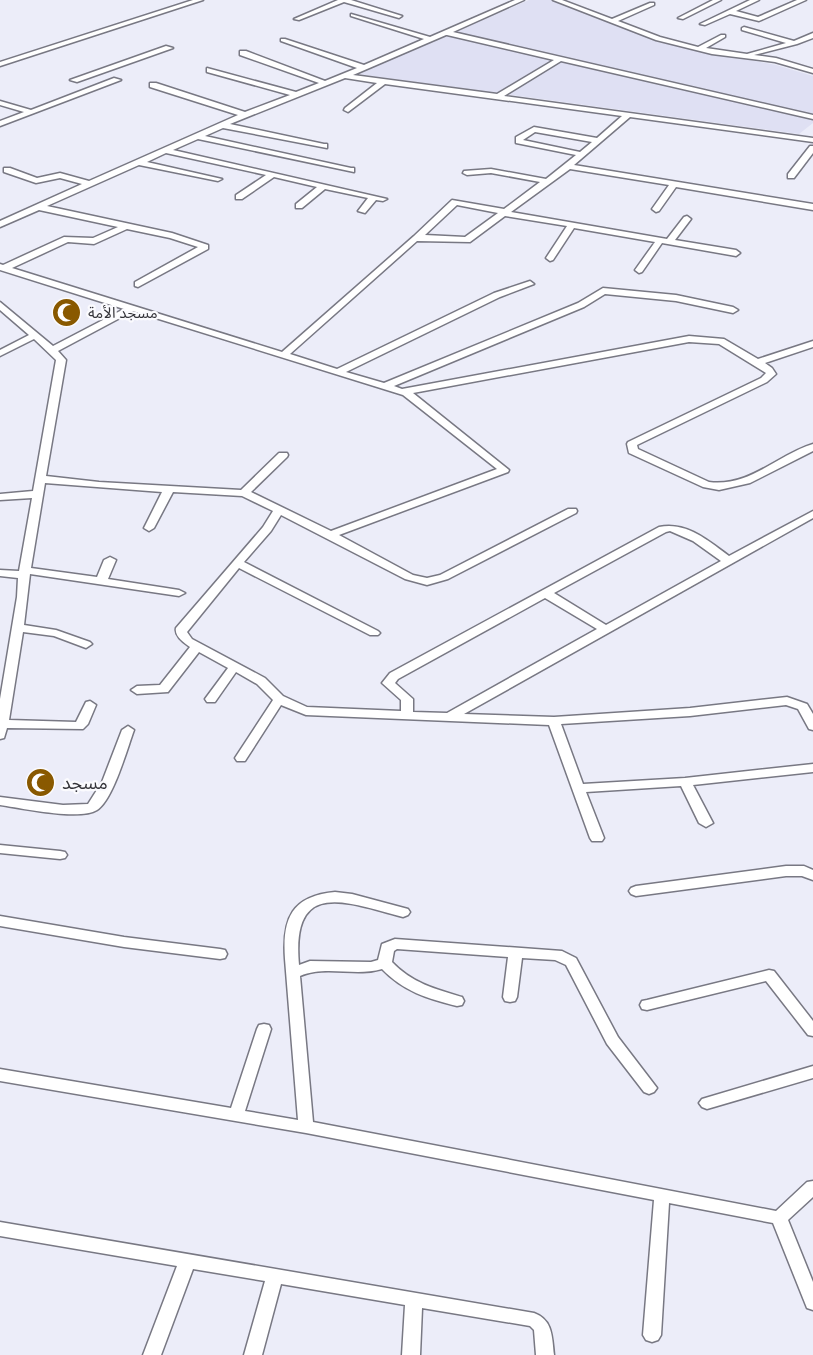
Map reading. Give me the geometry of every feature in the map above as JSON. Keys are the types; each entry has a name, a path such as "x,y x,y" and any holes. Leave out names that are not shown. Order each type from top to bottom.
{"street":[{"path":"0,64 201,0"},
{"path":"297,19 344,0 399,16"},
{"path":"0,224 245,114 364,68 521,0"},
{"path":"556,0 643,34 699,49 772,60 813,71"},
{"path":"571,6 586,0"},
{"path":"681,18 718,0"},
{"path":"704,24 756,0"},
{"path":"730,12 759,19 803,0"},
{"path":"610,22 652,4"},
{"path":"353,15 430,39"},
{"path":"746,55 794,43 813,35 809,30 813,27"},
{"path":"744,29 794,43"},
{"path":"447,33 813,117"},
{"path":"699,49 723,36"},
{"path":"283,40 364,68"},
{"path":"772,60 794,43"},
{"path":"92,89 74,80 169,48"},
{"path":"243,53 325,83"},
{"path":"500,95 560,59"},
{"path":"210,70 295,94"},
{"path":"344,75 627,116 811,137"},
{"path":"0,124 117,80"},
{"path":"348,110 384,81"},
{"path":"153,85 245,114"},
{"path":"0,103 30,112"},
{"path":"417,237 464,241 568,166 627,116"},
{"path":"222,125 324,146"},
{"path":"580,154 519,141 519,139 530,129 534,129 596,140"},
{"path":"196,136 351,170"},
{"path":"564,151 580,137"},
{"path":"790,176 813,148"},
{"path":"163,150 378,198 362,211"},
{"path":"137,162 218,179"},
{"path":"568,166 813,207"},
{"path":"7,170 36,181 60,175 89,184"},
{"path":"467,173 491,171 546,182"},
{"path":"239,197 273,174"},
{"path":"656,209 674,184"},
{"path":"299,206 323,186"},
{"path":"455,202 454,196 460,190"},
{"path":"455,202 736,253"},
{"path":"284,355 455,202"},
{"path":"39,207 172,236 205,248 138,284"},
{"path":"639,270 687,219"},
{"path":"550,258 572,225"},
{"path":"2,267 67,239 94,241 126,226"},
{"path":"2,267 406,392 504,470 329,535"},
{"path":"338,372 497,295 530,284"},
{"path":"384,387 581,305 603,291 676,298 733,310"},
{"path":"0,305 61,360 24,573 18,628 3,694 1,728 79,726 90,705"},
{"path":"52,350 132,308"},
{"path":"1,352 35,335"},
{"path":"406,392 443,383 699,338 721,340 771,372 769,376 639,440 632,444 631,449 656,463 718,487 739,483 813,447"},
{"path":"757,363 813,344"},
{"path":"244,493 283,455"},
{"path":"41,479 244,493 410,577 427,582 444,577 572,511"},
{"path":"149,528 169,489"},
{"path":"0,497 38,494"},
{"path":"279,509 267,530 182,628 183,637 261,681 279,699 306,711 554,721 690,712 787,701 803,707 813,726"},
{"path":"447,718 813,514"},
{"path":"407,715 407,699 388,683 390,679 669,527 682,530 729,561"},
{"path":"101,582 110,560"},
{"path":"237,563 375,633"},
{"path":"0,573 24,573 179,593"},
{"path":"547,594 605,629"},
{"path":"18,628 56,633 86,644"},
{"path":"137,690 164,689 197,646"},
{"path":"211,699 235,666"},
{"path":"241,758 279,699"},
{"path":"554,721 597,838"},
{"path":"0,801 75,810 89,809 104,790 128,729"},
{"path":"580,788 685,782 813,768"},
{"path":"685,782 706,823"},
{"path":"0,849 60,855"},
{"path":"636,891 786,871 804,871 813,875"},
{"path":"306,1127 293,973 292,934 299,910 305,902 331,895 403,912"},
{"path":"0,921 124,942 220,954"},
{"path":"385,963 387,948 395,944 557,955 571,962 612,1040 649,1088"},
{"path":"510,997 516,952"},
{"path":"293,973 310,966 371,967 385,963"},
{"path":"385,963 404,982 423,993 458,1001"},
{"path":"646,1005 769,975 813,1031"},
{"path":"236,1116 264,1029"},
{"path":"707,1102 813,1072"},
{"path":"0,1075 306,1127 779,1218"},
{"path":"779,1218 813,1187"},
{"path":"652,1335 662,1195"},
{"path":"779,1218 813,1303"},
{"path":"0,1229 534,1320 542,1327 545,1355"},
{"path":"152,1355 188,1260"},
{"path":"253,1355 275,1276"},
{"path":"411,1355 414,1300"}],"shaded area":[{"path":"529,0 554,0 658,42 776,65 813,76 813,123 799,134 357,74"}],"place":[{"name":"مسجد الأمة","path":"67,313"},
{"name":"مسجد","path":"41,783"}]}
